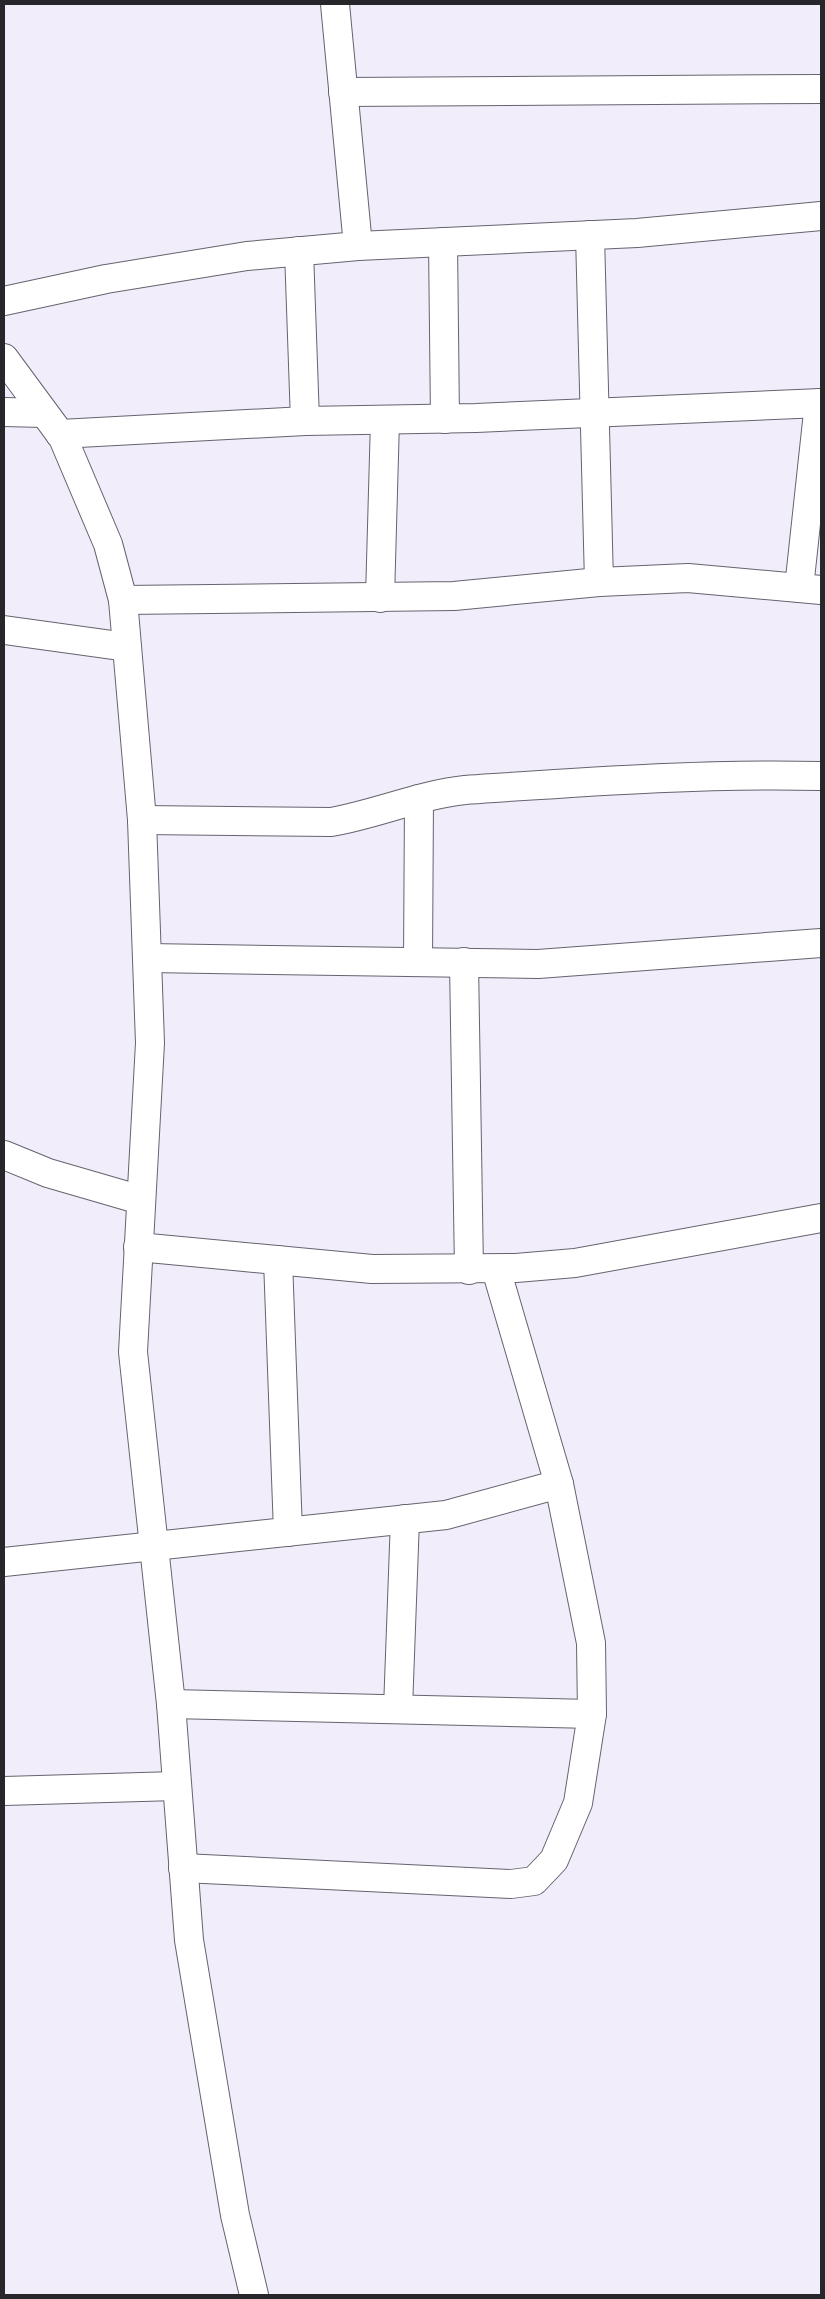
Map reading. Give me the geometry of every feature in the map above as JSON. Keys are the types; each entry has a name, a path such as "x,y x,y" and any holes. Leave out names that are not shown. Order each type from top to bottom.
{"street":[{"path":"335,4 358,246"},
{"path":"343,92 821,89"},
{"path":"4,302 115,277 247,256 358,246 637,233 821,216"},
{"path":"590,235 599,582"},
{"path":"444,242 445,419"},
{"path":"299,251 304,421"},
{"path":"4,358 52,424 108,544 123,600 142,820 150,1042 133,1352 171,1704 188,1940 212,2092 235,2215 254,2295"},
{"path":"4,412 52,424 445,419 820,403 810,589 688,578 599,582 454,596 123,600"},
{"path":"380,598 385,420"},
{"path":"4,630 127,647"},
{"path":"142,820 331,822 358,818 436,793 465,790 643,777 755,774 821,776"},
{"path":"418,962 419,799"},
{"path":"148,958 538,964 821,943"},
{"path":"464,962 469,1270"},
{"path":"4,1155 48,1172 141,1200"},
{"path":"138,1247 372,1269 469,1270 576,1263 821,1218"},
{"path":"278,1260 288,1532"},
{"path":"183,1868 511,1884 534,1881 554,1860 578,1804 592,1714 591,1643 559,1484 496,1268"},
{"path":"4,1562 446,1515 559,1484"},
{"path":"398,1709 405,1519"},
{"path":"171,1704 592,1714"},
{"path":"4,1791 176,1786"}]}
